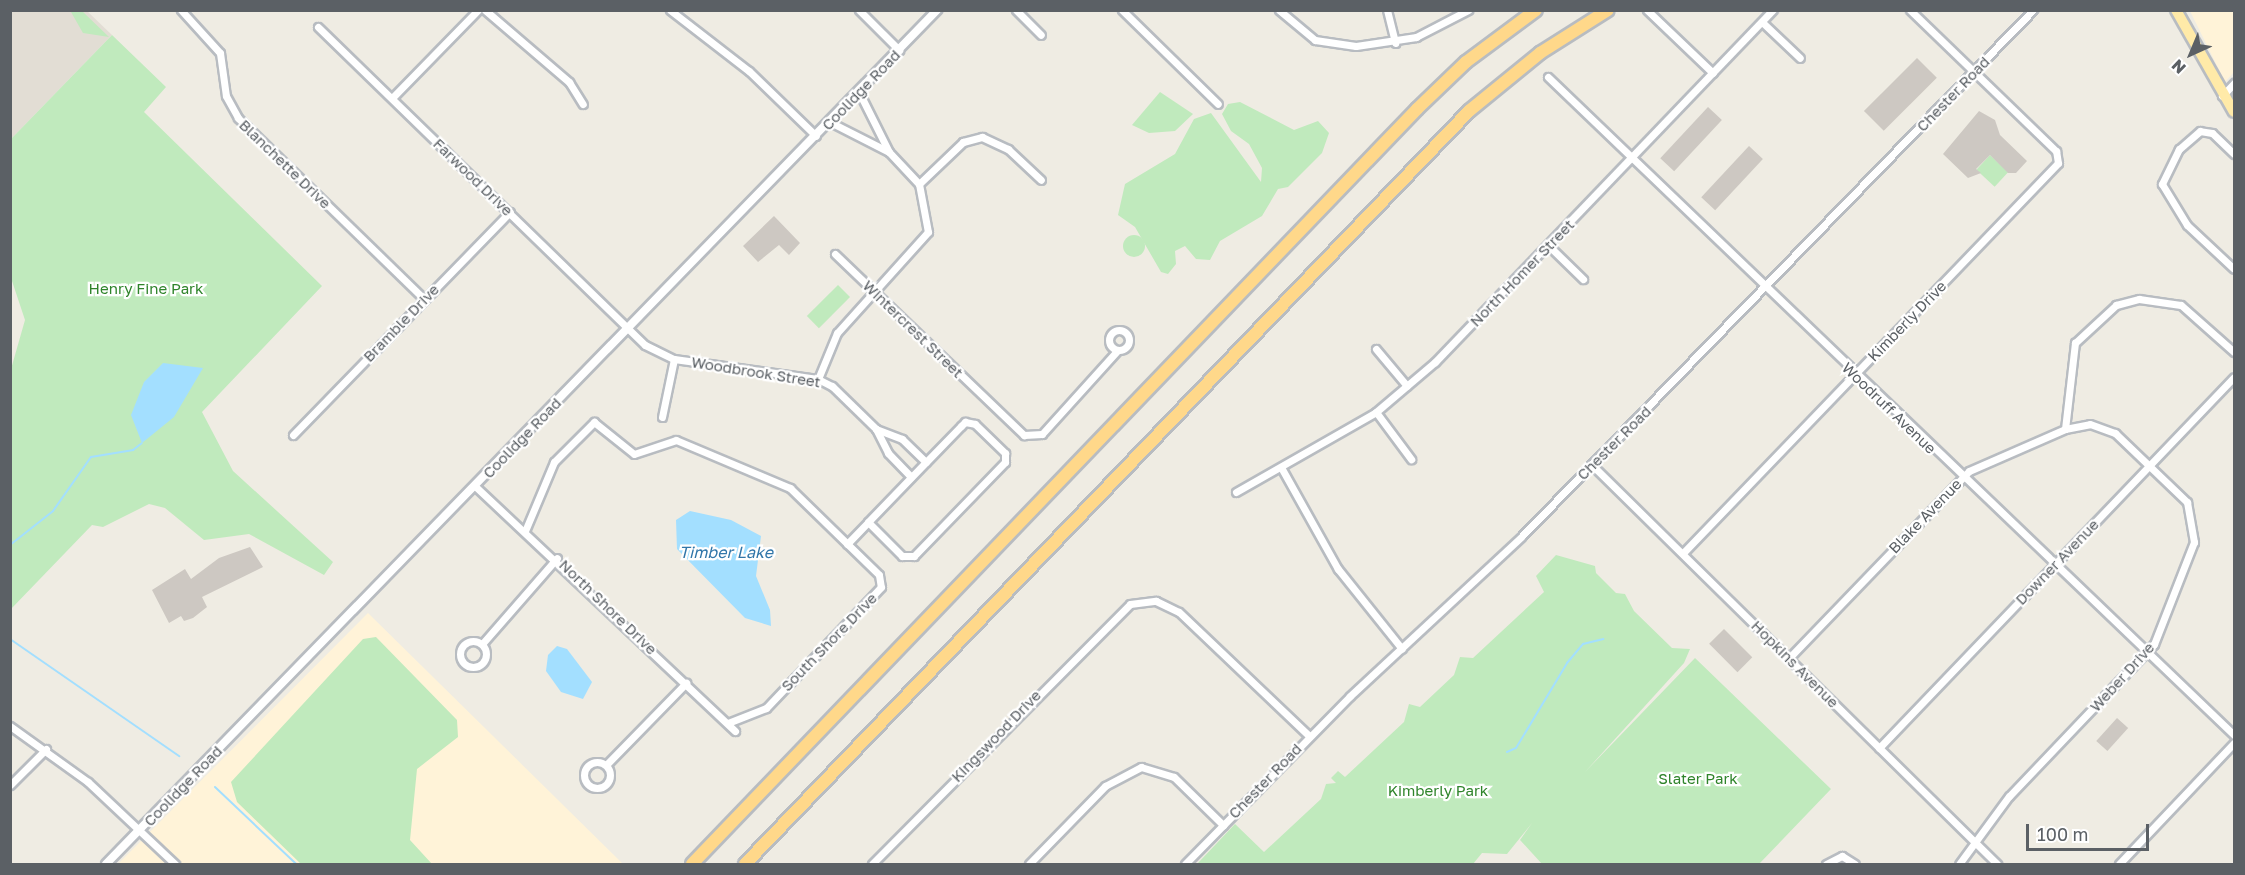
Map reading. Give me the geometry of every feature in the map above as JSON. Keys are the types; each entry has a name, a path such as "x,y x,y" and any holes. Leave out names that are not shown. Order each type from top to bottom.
{"highway":[{"path":"692,864 1417,108 1466,62 1536,10"},
{"path":"745,864 1419,160 1501,83 1570,32 1610,10"}],"main road":[{"path":"2176,10 2222,96 2235,112"}],"street":[{"name":"Blanchette Drive","path":"181,10 220,53 226,96 238,118 424,299"},
{"path":"392,98 478,10"},
{"path":"485,10 568,82 584,104"},
{"path":"670,10 749,71 816,136"},
{"path":"859,10 899,50"},
{"name":"Coolidge Road","path":"106,864 476,487 938,10"},
{"path":"1016,10 1041,35"},
{"path":"1122,10 1218,104"},
{"path":"1279,10 1324,43 1395,43 1436,29 1468,10"},
{"path":"1387,10 1395,43"},
{"path":"1647,10 1713,73"},
{"name":"North Homer Street","path":"1236,492 1282,469 1376,412 1407,386 1548,245 1773,10"},
{"path":"1910,10 1974,72"},
{"name":"Chester Road","path":"1185,864 1309,736 1592,465 1766,289 2033,10"},
{"path":"1762,22 1800,58"},
{"name":"Farwood Drive","path":"318,27 628,328"},
{"name":"Kimberly Drive","path":"1683,553 2055,167 2056,151 1974,72"},
{"name":"Woodruff Avenue","path":"1548,77 1962,478 2235,735"},
{"path":"2222,96 2235,83"},
{"path":"818,379 837,333 927,237 928,211 919,184 889,152 859,92"},
{"path":"830,122 889,152"},
{"path":"2235,154 2212,133 2200,131 2179,149 2162,184 2181,219 2235,269"},
{"path":"919,184 963,142 982,137 1008,149 1041,180"},
{"name":"Bramble Drive","path":"293,435 510,212"},
{"path":"1548,245 1583,279"},
{"name":"Wintercrest Street","path":"835,254 1015,429 1030,437 1042,434 1118,350"},
{"path":"2065,429 2075,343 2090,323 2116,305 2152,299 2181,305 2235,352"},
{"name":"Woodbrook Street","path":"628,328 652,350 674,359 818,379 876,429 896,435 926,462"},
{"path":"1376,349 1407,386"},
{"path":"662,417 674,359"},
{"name":"Downer Avenue","path":"1880,748 2235,376"},
{"path":"1376,412 1411,459"},
{"name":"South Shore Drive","path":"525,531 554,462 594,422 634,454 676,440 776,480 847,544 879,575 880,590 766,708 728,723"},
{"path":"847,544 868,522 911,477 968,422 1005,453 1005,462 914,556 902,556 868,522"},
{"name":"Blake Avenue","path":"1790,657 1962,478 2065,429 2104,426 2150,465"},
{"name":"Woodbrook Street","path":"876,429 884,447 911,477"},
{"path":"884,447 886,438 896,435"},
{"name":"Hopkins Avenue","path":"1592,465 1790,657 1997,864"},
{"name":"Weber Drive","path":"1959,864 1977,845 2009,796 2148,653 2189,557 2195,526 2187,502 2150,465"},
{"path":"1282,469 1338,569 1402,649"},
{"name":"North Shore Drive","path":"476,487 558,558 735,731"},
{"path":"482,644 558,558"},
{"name":"Kingswood Drive","path":"872,864 1120,609 1144,600 1179,612 1309,736"},
{"path":"606,765 686,683"},
{"path":"10,726 46,749 140,829 176,864"},
{"path":"2119,864 2235,742"},
{"path":"10,785 46,749"},
{"path":"1029,864 1105,786 1141,767 1174,777 1223,825"},
{"path":"1826,864 1842,856 1856,864"}],"shaded area":[{"path":"11,11 87,11 112,35 11,139"},
{"path":"2190,11 2234,11 2234,72 2225,82"},
{"path":"368,613 623,864 118,864"}],"green space":[{"path":"64,11 82,11 109,37 83,33 71,12"},
{"name":"Henry Fine Park","path":"112,35 166,87 144,112 322,286 202,412 233,471 333,562 324,575 249,534 204,540 165,508 149,504 103,527 92,525 11,609 11,369 25,320 11,278 11,139"},
{"path":"1160,92 1193,114 1175,131 1149,133 1132,125"},
{"path":"1240,102 1294,130 1318,121 1329,133 1322,153 1288,187 1278,189 1262,216 1220,241 1210,260 1196,259 1185,246 1175,251 1176,264 1168,274 1161,272 1135,227 1118,215 1125,184 1175,154 1194,119 1211,113 1261,182 1262,168 1249,144 1231,131 1222,114 1228,104"},
{"path":"1990,155 2008,172 1995,187 1976,170"},
{"path":"1134,235 1142,238 1145,246 1142,254 1134,257 1126,254 1123,246 1126,238"},
{"path":"838,285 850,297 819,328 807,316"},
{"path":"1556,555 1595,566 1596,573 1616,593 1625,594 1634,611 1672,648 1690,649 1684,663 1585,772 1695,658 1831,789 1759,864 1542,864 1520,840 1532,823 1507,854 1482,853 1473,864 1198,863 1235,824 1264,852 1321,799 1326,784 1336,783 1331,778 1338,771 1345,777 1404,722 1409,704 1420,707 1454,675 1460,657 1473,658 1544,592 1536,576"},
{"path":"376,637 457,720 458,737 417,769 410,840 432,864 301,864 237,802 231,782 363,639"}],"water":[{"path":"163,363 203,368 174,417 142,443 131,415 144,382"},
{"name":"Timber Lake","path":"690,511 731,520 761,536 756,576 770,610 771,626 745,618 677,549 676,520"},
{"path":"557,646 567,649 592,682 583,699 561,692 546,671 548,655"}],"building":[{"path":"1917,58 1937,78 1884,131 1864,111"},
{"path":"1708,107 1722,120 1674,171 1660,158"},
{"path":"1979,111 1995,120 2000,135 2027,161 2016,173 2008,173 1990,155 1976,169 1981,173 1968,178 1943,154"},
{"path":"1749,146 1763,159 1715,210 1701,197"},
{"path":"774,216 800,243 789,255 779,245 758,262 743,246"},
{"path":"250,547 263,567 202,597 207,607 193,618 184,621 181,616 169,623 152,590 185,569 191,579 219,558"},
{"path":"1724,629 1752,657 1737,672 1709,644"},
{"path":"2117,718 2128,728 2107,751 2096,741"}],"waterway":[{"path":"10,545 53,511 91,457 133,450 142,443"},
{"path":"10,639 179,756"},
{"path":"1507,752 1516,748 1567,663 1583,644 1603,639"},
{"path":"215,787 296,864"}],"park label":[{"name":"Slater Park","path":"1698,779"},
{"name":"Kimberly Park","path":"1438,791"}]}
